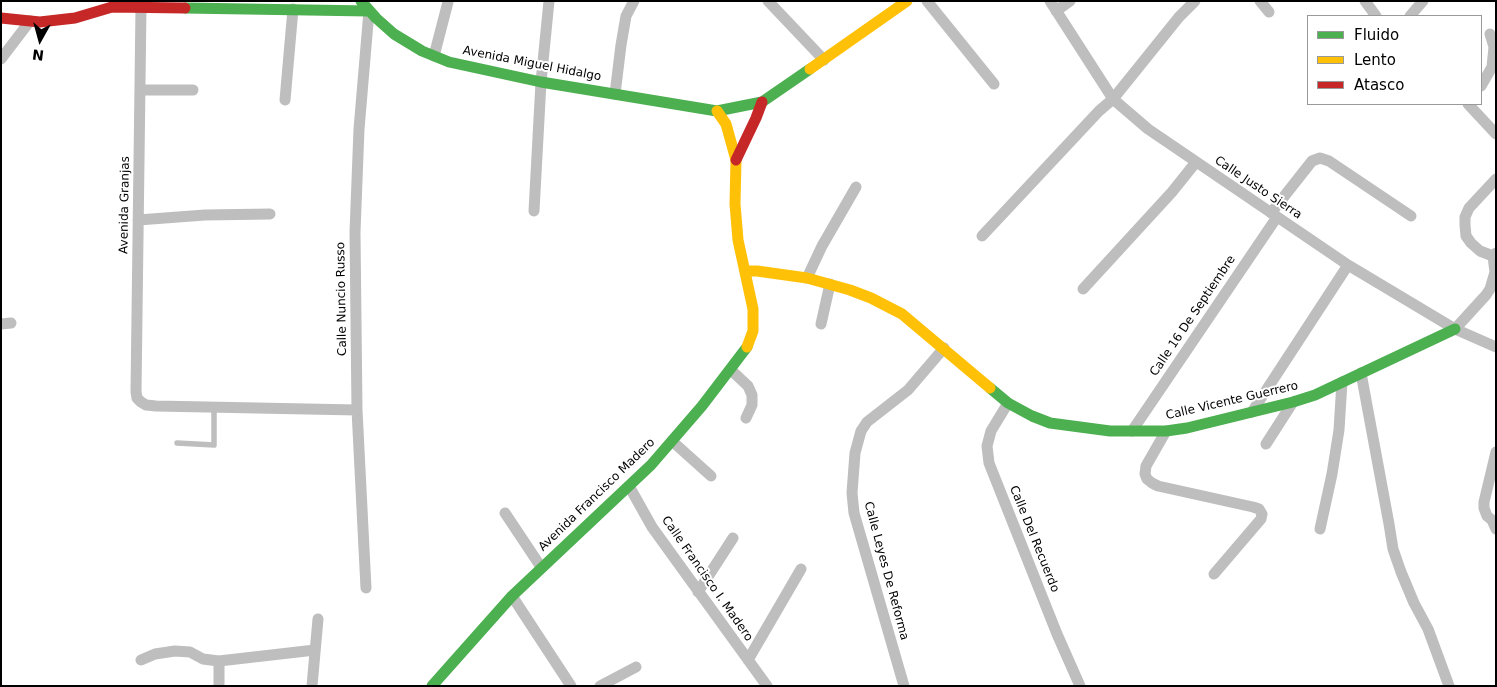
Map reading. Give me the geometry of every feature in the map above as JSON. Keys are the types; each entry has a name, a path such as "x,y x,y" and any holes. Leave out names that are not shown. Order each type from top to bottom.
{"street":[{"name":"Avenida Miguel Hidalgo","path":"362,1 369,11 394,34 409,44 458,65 541,82 717,111"},
{"path":"534,211 541,82 550,1"},
{"path":"615,94 620,45 626,16 634,1"},
{"path":"768,1 824,60"},
{"path":"717,111 762,102 907,1"},
{"path":"927,1 994,84"},
{"path":"1053,6 1070,1"},
{"path":"982,236 1099,111 1113,99 1179,17 1195,1"},
{"path":"1260,1 1268,12"},
{"path":"1365,1 1375,15"},
{"path":"1411,15 1422,1"},
{"path":"434,56 448,2"},
{"path":"1,18 30,21 75,18 109,4 141,7 369,11"},
{"name":"Calle Justo Sierra","path":"1053,6 1113,99 1148,129 1348,264 1455,329 1496,347"},
{"name":"Avenida Granjas","path":"141,7 136,392 140,402 146,405 214,407"},
{"path":"285,100 294,9"},
{"name":"Calle Nuncio Russo","path":"366,588 357,410 355,232 359,129 369,11"},
{"path":"1,58 30,21"},
{"path":"1482,84 1492,68 1494,47 1490,34"},
{"path":"140,90 193,90"},
{"name":"Avenida Francisco Madero","path":"736,160 762,102"},
{"path":"1469,105 1496,134"},
{"name":"Avenida Francisco Madero","path":"432,686 540,567 651,465 702,406 746,350 753,331 753,309 738,240 735,204 736,160 726,124 717,111"},
{"name":"Calle 16 De Septiembre","path":"1132,430 1274,215 1312,161 1320,158 1329,161 1411,216"},
{"path":"1083,289 1166,199 1196,162"},
{"path":"1455,329 1486,295 1490,289 1495,272 1494,254 1480,251 1466,236 1465,217 1469,208 1496,179"},
{"path":"807,278 822,246 856,187"},
{"path":"138,220 205,215 270,214"},
{"path":"1252,412 1348,264"},
{"name":"Calle Vicente Guerrero","path":"745,271 807,278 871,298 895,310 916,324 1008,403 1050,423 1088,429 1166,431 1187,428 1294,402 1315,395 1455,329"},
{"path":"821,324 830,284"},
{"name":"Calle Leyes De Reforma","path":"904,686 854,512 852,493 855,453 861,431 867,422 908,390 944,348"},
{"path":"731,370 748,386 752,395 752,405 746,418"},
{"path":"1361,373 1393,549 1400,572 1428,629 1449,686"},
{"path":"1320,529 1334,465 1339,430 1342,382"},
{"path":"1266,444 1294,402"},
{"name":"Calle Del Recuerdo","path":"1008,403 991,431 987,446 989,463 1080,686"},
{"path":"214,407 357,410"},
{"path":"1166,431 1146,466 1145,474 1147,479 1158,486 1253,507 1259,509 1262,514 1261,520 1214,574"},
{"path":"672,441 711,476"},
{"path":"1494,524 1487,516 1484,502 1496,452"},
{"name":"Calle Francisco I. Madero","path":"629,486 652,526 767,686"},
{"path":"505,513 540,567"},
{"path":"698,592 733,538"},
{"path":"748,660 801,569"},
{"path":"512,596 571,686"},
{"path":"312,686 318,619"},
{"path":"141,660 155,654 176,651 190,652 203,659 219,661 315,650"},
{"path":"219,661 219,686"},
{"path":"600,686 636,667"}],"lane":[{"path":"177,443 214,444 214,407"}],"traffic: fast":[{"path":"361,1 394,34 422,51 449,62 541,82 717,111 762,102 810,69"},
{"path":"185,8 369,11"},
{"path":"990,388 1008,403 1050,423 1110,431 1166,431 1187,428 1315,395 1455,329"},
{"path":"432,686 512,596 651,465 702,406 747,347"}],"traffic: slow":[{"path":"810,69 907,1"},
{"path":"717,111 726,124 736,160 735,204 738,240 753,309 753,331 747,347"},
{"path":"745,271 807,278 871,298 902,314 990,388"}],"traffic: jam":[{"path":"1,18 40,22 75,18 112,7 185,8"},
{"path":"736,160 762,102"}]}
